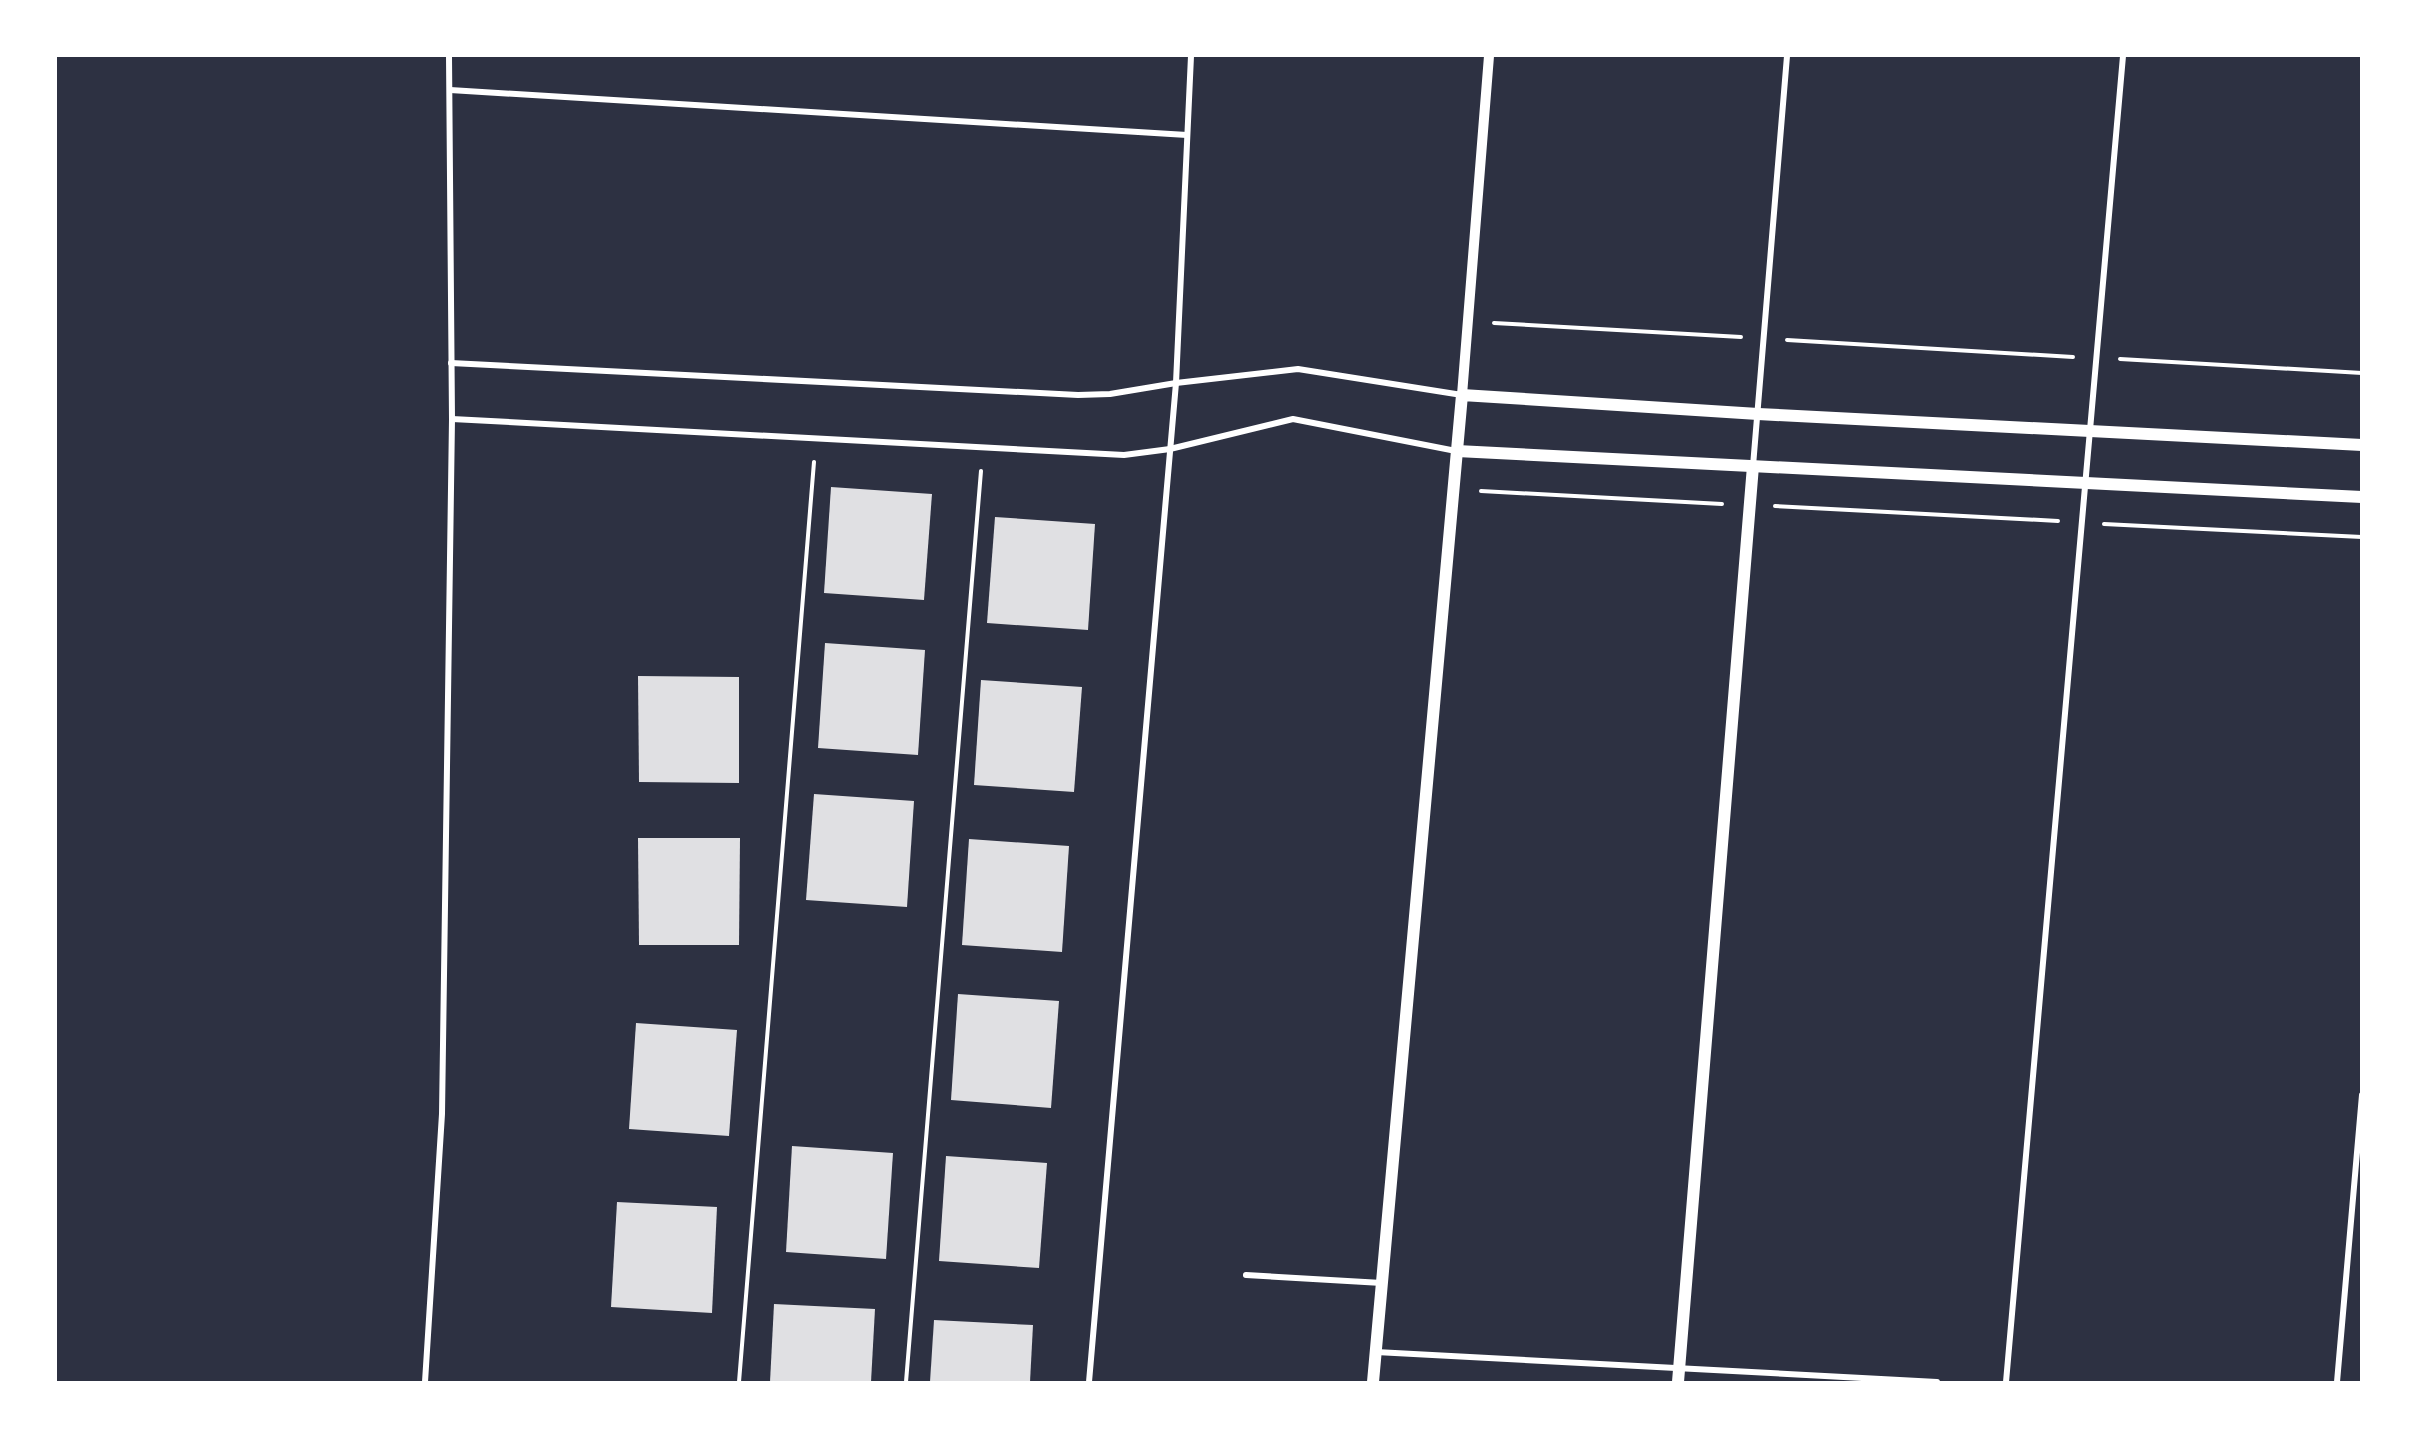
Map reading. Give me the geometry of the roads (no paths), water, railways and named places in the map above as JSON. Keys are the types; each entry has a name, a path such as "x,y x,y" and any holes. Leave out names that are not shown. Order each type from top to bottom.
{"main road":[{"path":"1373,1383 1462,395 1758,414 2361,445"},
{"path":"1457,451 2361,497"},
{"path":"1678,1383 1753,466"}],"street":[{"path":"425,1383 442,1114 452,419 449,56"},
{"path":"1089,1383 1176,383 1191,56"},
{"path":"451,363 1078,395 1110,394 1176,383 1298,369 1462,395 1489,56"},
{"path":"1753,466 1787,56"},
{"path":"2006,1383 2123,56"},
{"path":"450,90 1188,135"},
{"path":"452,419 1124,455 1170,449 1293,419 1457,451"},
{"path":"2337,1383 2361,1095"},
{"path":"1246,1275 1382,1283"},
{"path":"1376,1352 1937,1383"}]}
